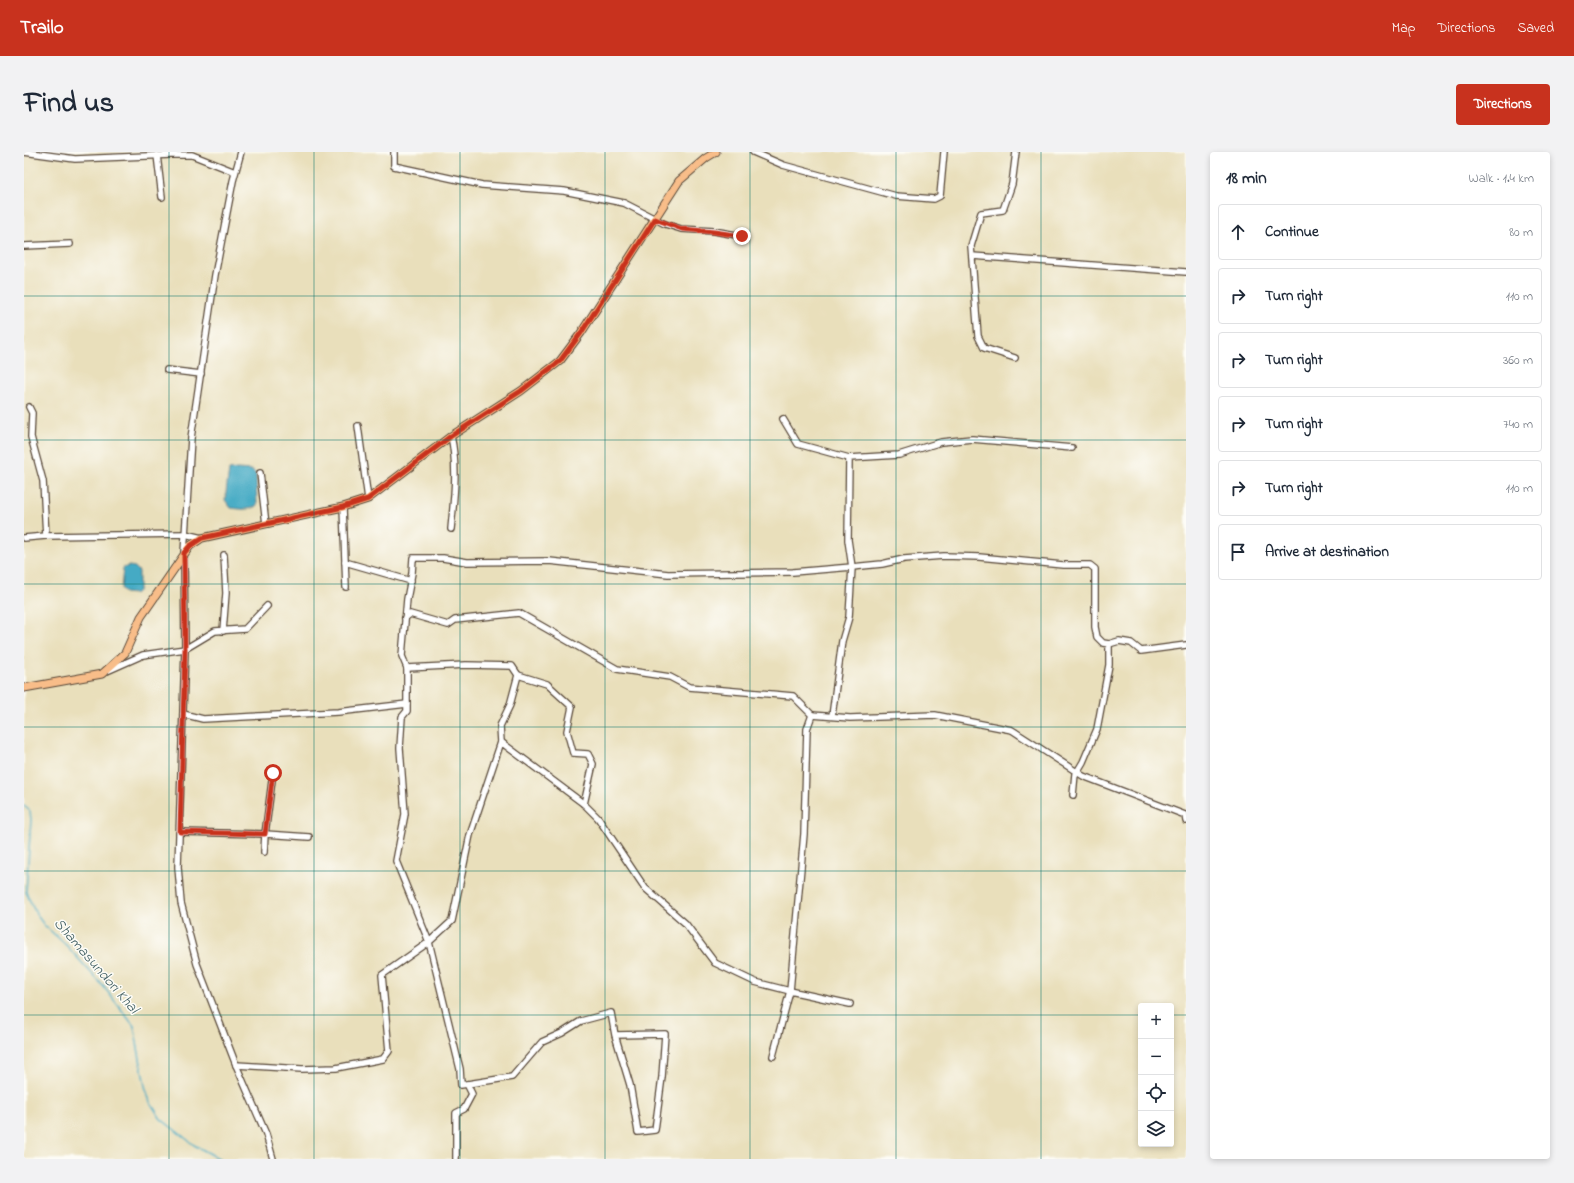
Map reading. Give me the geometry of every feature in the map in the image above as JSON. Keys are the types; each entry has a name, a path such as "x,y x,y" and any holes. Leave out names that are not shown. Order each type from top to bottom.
{"main road":[{"path":"24,688 102,674 125,653 141,617 184,553 190,546 202,538 343,507 368,499 451,436 521,391 560,361 581,333 679,181 706,158 716,152"}],"street":[{"path":"24,152 75,159 157,155 164,153 192,155 235,172"},
{"path":"241,152 235,172 216,275 191,438 184,553 185,649 178,867 181,903 197,964 236,1065 266,1134 273,1159"},
{"path":"394,152 394,166 482,185 564,191 624,203 655,219 682,229 742,236"},
{"path":"753,152 782,165 896,196 934,199 940,196 944,152"},
{"path":"1015,358 984,348 978,336 971,246 981,213 1003,210 1012,184 1016,152"},
{"path":"157,155 162,197"},
{"path":"24,246 70,244"},
{"path":"972,256 1186,272"},
{"path":"167,370 201,374"},
{"path":"29,407 32,413 31,436 43,481 46,536"},
{"path":"782,420 798,444 849,458 899,455 941,442 972,439 1072,448"},
{"path":"358,426 368,499"},
{"path":"451,436 454,450 455,480 451,529"},
{"path":"832,716 842,641 849,617 852,568 848,540 849,458"},
{"path":"260,473 266,524"},
{"path":"343,507 346,587"},
{"path":"24,538 46,536 185,534 202,538"},
{"path":"223,631 226,593 224,555"},
{"path":"615,1035 665,1034 662,1077 655,1130 638,1132 630,1085 615,1035 611,1013 581,1021 562,1033 542,1042 512,1077 461,1085 460,1069 448,1025 429,942 396,861 404,814 400,748 402,717 407,711 408,668 402,656 407,599 411,581 413,558 444,558 466,562 549,561 668,574 793,572 852,568 904,559 944,556 979,557 1063,565 1090,565 1096,569 1096,637 1103,643 1109,644 1119,641 1131,643 1141,650 1186,645"},
{"path":"345,562 411,581"},
{"path":"102,674 143,655 185,649 215,631 245,629 267,606"},
{"path":"405,618 410,614 448,625 455,620 519,613 617,669 670,677 689,687 793,696 812,715 850,718 935,715 1012,730 1077,772 1186,817"},
{"path":"1073,795 1075,774 1098,729 1109,665 1109,644"},
{"path":"408,668 466,665 512,666 518,675 546,684 572,707 568,731 573,753 588,754 593,764 584,804"},
{"path":"236,1065 302,1069 336,1068 383,1059 389,1052 382,975 429,942 452,921 470,835 501,742 500,726 510,705 518,675"},
{"path":"183,714 203,718 338,712 407,704"},
{"path":"773,1056 790,991 804,834 807,729 812,715"},
{"path":"501,742 584,804 598,818 645,888 685,923 715,963 756,982 850,1004"},
{"path":"264,852 273,773"},
{"path":"180,832 265,834 309,837"},
{"path":"456,1159 456,1113 464,1109 472,1094 467,1084"}],"water":[{"path":"229,470 251,470 256,474 257,505 252,508 231,508 225,500"},
{"path":"129,566 135,567 139,571 139,590 135,594 124,593 121,589 123,568"}],"waterway":[{"name":"Shamasundori Khal","path":"24,806 30,811 31,820 26,892 36,914 44,925 65,944 104,987 134,1026 145,1086 150,1102 161,1119 194,1145 220,1159"}],"route":[{"path":"273,773 265,834 180,832 185,649 184,553 190,546 202,538 343,507 368,499 451,436 521,391 560,361 581,333 655,219 665,224 682,229 742,236"}]}
